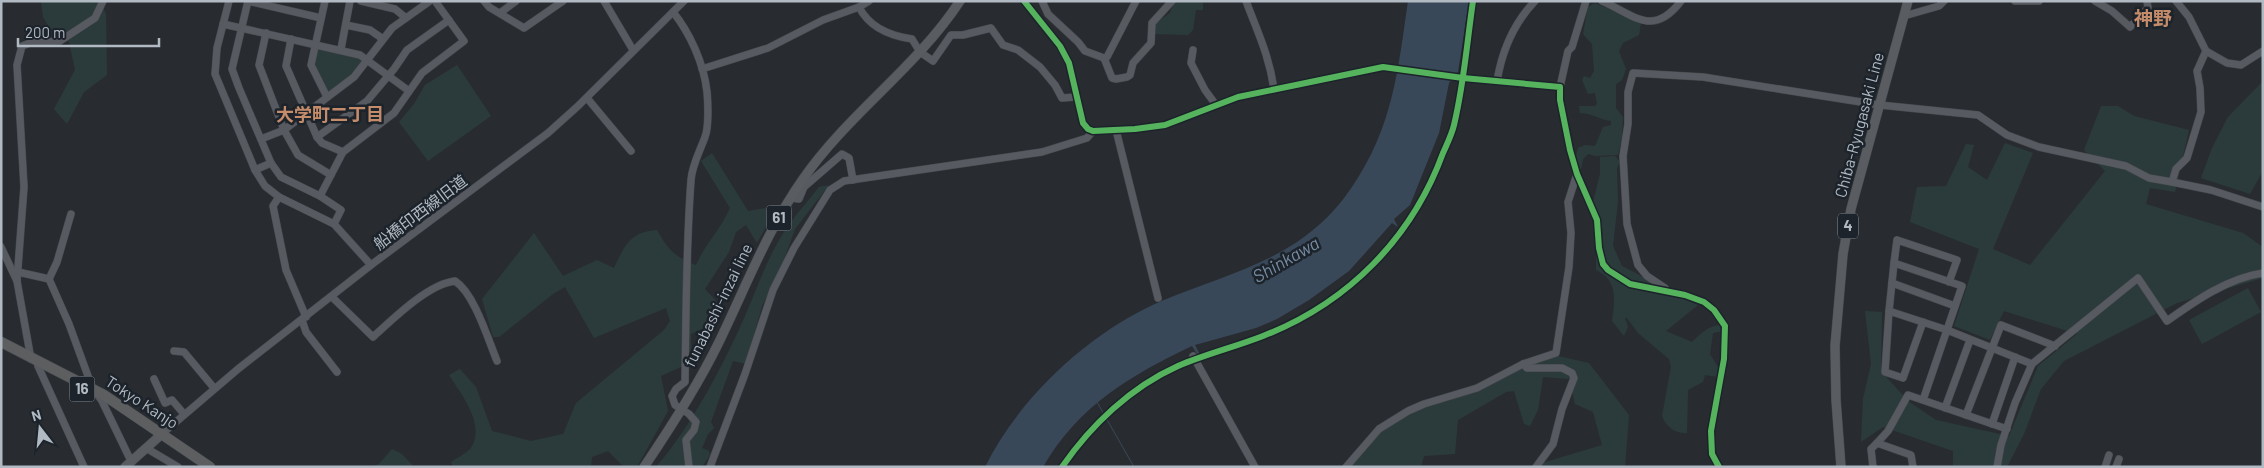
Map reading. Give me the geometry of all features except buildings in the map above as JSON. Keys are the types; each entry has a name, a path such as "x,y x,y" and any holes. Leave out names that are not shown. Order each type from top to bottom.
{"highway":[{"name":"Tokyo Kanjo","path":"1,342 160,435 199,467"},
{"name":"Tokyo Kanjo","path":"1,348 92,388 210,467"}],"main road":[{"name":"funabashi-inzai line","path":"644,467 682,409 718,344 763,247 803,178 833,140 920,52 960,1"},
{"name":"Chiba-Ryugasaki Line","path":"1841,467 1835,372 1838,292 1851,209 1908,1"},
{"path":"127,465 160,435"}],"street":[{"path":"17,281 24,187 17,65 22,46 30,43 60,41 95,18 103,1"},
{"path":"229,1 217,48 215,74 255,170 265,186 279,197 334,224 371,265"},
{"path":"321,18 248,1 232,69 271,163 281,177 320,196 341,210 334,224"},
{"path":"325,1 314,44 311,65 327,97"},
{"path":"342,49 350,1"},
{"path":"361,1 395,9 406,18"},
{"path":"260,139 284,130 354,77 392,28 430,1"},
{"path":"320,196 343,152 394,113 422,73 464,41 435,1"},
{"path":"484,1 524,28 563,1"},
{"path":"500,13 516,1"},
{"path":"604,1 634,50"},
{"name":"船橋印西線旧道","path":"160,435 214,388 371,265 548,133 684,1"},
{"path":"702,69 768,48 823,20 859,7 869,1"},
{"path":"1024,1 1060,46 1069,63 1083,123 1088,129 1093,131 1166,125 1238,97 1391,67 1463,78 1560,87"},
{"path":"1042,1 1048,14 1078,42 1085,52 1104,58"},
{"path":"1104,58 1107,57 1136,1"},
{"path":"1104,58 1112,78 1127,77 1130,74 1133,63 1150,43 1152,23 1172,1"},
{"path":"1246,1 1260,33 1271,69 1274,89"},
{"path":"1497,81 1514,28 1535,1"},
{"path":"1586,1 1572,47 1568,51 1560,87 1564,122 1577,174 1597,220 1598,248 1603,264 1608,270 1630,284 1672,292 1704,302 1714,310 1725,326 1724,359 1711,431 1712,454 1719,467"},
{"path":"1602,1 1637,19 1652,22 1666,17 1681,1"},
{"path":"1904,16 1939,6 1944,1"},
{"path":"2015,1 2039,1"},
{"path":"2095,1 2112,11 2130,27 2145,13 2148,8 2147,1"},
{"path":"2176,1 2188,18 2206,51 2227,63 2241,65 2263,51"},
{"path":"859,7 862,13 884,32 912,39 920,52 933,61 951,36 991,28 1003,45 1018,50 1040,67 1062,98 1076,97"},
{"path":"673,12 687,31 702,69 707,92 706,136 699,150 691,178 687,259 685,382 676,388 672,396 675,405 695,418 696,422 694,430 686,440 688,467"},
{"path":"317,137 367,100 389,76 407,50 449,20"},
{"path":"224,24 342,49 360,55 409,91"},
{"path":"346,25 370,30 383,40"},
{"path":"266,33 260,66 284,130 298,155 331,174"},
{"path":"291,39 286,66 306,115 317,137 322,142 343,152"},
{"path":"1192,50 1191,63 1204,90 1216,105"},
{"path":"2172,182 2176,169 2187,158 2201,112 2197,71 2206,51"},
{"path":"1672,292 1657,284 1638,265 1627,224 1623,156 1628,124 1628,92 1633,73 1703,77 1760,88 1880,105 1978,115 2007,135 2038,148 2126,166 2149,178 2211,190 2262,206"},
{"path":"586,98 631,151"},
{"path":"1116,130 1158,298"},
{"path":"710,467 745,374 773,290 794,248 830,190 844,182 853,180 1042,152 1088,138 1093,131"},
{"path":"791,198 800,199 804,187 842,154 849,158 853,180"},
{"path":"255,170 271,163"},
{"path":"1346,467 1379,429 1388,423 1424,404 1489,382 1523,364 1552,356 1558,349 1569,267 1571,233 1568,202 1577,174"},
{"path":"279,197 273,206 286,270 304,318 306,332 337,372"},
{"path":"71,214 57,262 49,279 69,324 92,388 102,401 127,465"},
{"path":"1923,322 1903,378 1885,372 1888,311 1897,240 1957,260 1949,282"},
{"path":"1,247 17,281 33,362 84,467"},
{"path":"1894,263 1962,286 1923,400"},
{"path":"18,272 49,279"},
{"path":"1997,467 2007,429 2032,364 2138,278 2167,321 2206,294 2228,284 2263,273"},
{"path":"332,297 373,337 418,300 440,285 455,281 463,288 474,307 496,361"},
{"path":"1892,283 1955,306"},
{"path":"1888,311 1947,330 2032,364"},
{"path":"1966,415 2001,325 2055,346"},
{"path":"1945,408 1970,340"},
{"path":"174,352 184,352 214,388"},
{"path":"1193,356 1255,467"},
{"path":"1992,424 2015,357"},
{"path":"1523,364 1527,368 1562,368 1572,373 1574,378 1562,409 1552,444 1536,467"},
{"path":"154,379 165,403 172,400 184,414"},
{"path":"1873,467 1871,449 1888,430 1908,395 2007,429"},
{"path":"1877,443 1911,455 1913,467"},
{"path":"146,448 178,467"},
{"path":"2105,467 2109,455"},
{"path":"2116,467 2119,458"}],"shaded area":[{"path":"41,1 100,1 106,14 107,75 84,92 67,124 54,109 75,70 69,42 49,27 43,17"},
{"path":"1174,1 1203,1 1203,10 1196,10 1193,30 1188,35 1155,34 1156,23 1170,13"},
{"path":"1595,3 1641,23 1639,35 1623,43 1619,51 1626,69 1622,80 1616,84 1616,108 1623,117 1622,138 1618,155 1595,156 1588,154 1583,159 1581,169 1577,169 1575,160 1578,148 1585,145 1595,146 1603,127 1611,125 1611,121 1580,113 1579,106 1595,106 1597,104 1595,93 1588,94 1582,80 1584,76 1590,78 1594,71 1592,44 1583,34 1588,7"},
{"path":"317,48 357,57 362,60 352,75 328,93 314,63"},
{"path":"457,65 491,116 428,161 399,122 414,104 425,85"},
{"path":"2263,81 2263,171 2250,194 2201,178 2212,148 2228,117"},
{"path":"2101,106 2118,106 2134,116 2189,130 2175,192 2150,188 2146,204 2243,233 2263,247 2263,278 2177,303 2064,361 2041,389 2024,434 2007,467 1993,465 1993,467 1953,467 1953,451 1883,427 1861,442 1863,399 1871,364 1865,311 1882,312 1881,371 1908,401 1936,420 2009,436 2038,366 2077,334 2004,311 1990,340 1954,326 1979,249 1910,222 1917,187 1946,186 1966,144 1974,145 1968,167 1987,180 2005,143 2033,153 1993,249 2030,265 2105,171 2084,150"},
{"path":"712,153 748,211 766,208 772,216 757,243 746,225 736,232 729,252 705,289 721,306 715,330 701,329 691,334 692,362 661,376 668,411 637,467 624,467 608,451 592,457 591,467 453,467 451,462 471,448 475,439 476,429 474,419 465,400 449,375 460,369 476,387 492,431 531,441 563,434 576,403 664,330 670,321 666,308 594,338 565,287 553,294 499,337 493,337 482,299 534,233 563,276 597,260 614,268 625,246 634,237 648,231 657,230 673,252 696,265 730,208 701,161"},
{"path":"1615,156 1620,162 1617,168 1618,201 1613,246 1622,266 1698,305 1666,331 1692,342 1713,326 1722,325 1724,331 1713,333 1710,354 1719,369 1718,377 1705,375 1703,382 1688,390 1687,433 1672,429 1662,416 1671,367 1669,359 1638,333 1627,318 1625,318 1628,327 1624,336 1612,321 1614,298 1612,285 1603,274 1596,270 1596,247 1603,244 1602,228 1593,202 1600,174 1600,157"},
{"path":"829,185 795,229 781,268 762,306 746,364 733,361 711,422 714,428 708,434 702,448 709,451 710,455 702,467 656,467 682,433 717,374 737,335 769,258 781,236 819,187"},
{"path":"2248,288 2261,312 2202,344 2189,320"},
{"path":"1558,356 1589,363 1629,415 1625,467 1539,467 1542,463 1602,445 1593,412 1575,404 1569,379 1543,377 1538,410 1530,426 1524,424 1514,391 1506,392 1458,420 1455,454 1424,456 1421,467 1350,467 1384,429 1415,411 1428,405 1448,401 1514,371"},
{"path":"392,449 402,454 414,467 369,467 379,464"}],"water":[{"name":"Shinkawa","path":"1408,1 1469,1 1458,72 1449,83 1439,133 1410,205 1394,219 1398,227 1392,223 1349,271 1309,300 1277,319 1256,328 1195,345 1199,353 1197,354 1192,346 1127,381 1108,394 1072,426 1043,467 985,467 1018,415 1038,391 1085,347 1137,313 1164,300 1243,270 1291,246 1313,230 1333,211 1366,165 1385,120 1397,74"}],"waterway":[{"path":"1097,402 1134,467"}],"cycle path":[{"path":"1024,1 1060,46 1069,63 1083,123 1088,129 1093,131 1165,125 1238,97 1383,67 1463,78 1560,87 1560,100 1570,150 1577,174 1597,220 1599,248 1603,264 1608,270 1630,284 1685,295 1704,302 1714,310 1725,326 1724,359 1711,431 1712,454 1719,467"},
{"path":"1062,467 1073,451 1099,422 1128,396 1144,385 1178,366 1242,344 1294,322 1323,305 1349,286 1395,240 1414,213 1430,184 1452,132 1465,63 1473,1"}],"district":[{"name":"神野","path":"2153,18"},
{"name":"大学町二丁目","path":"330,115"}]}
